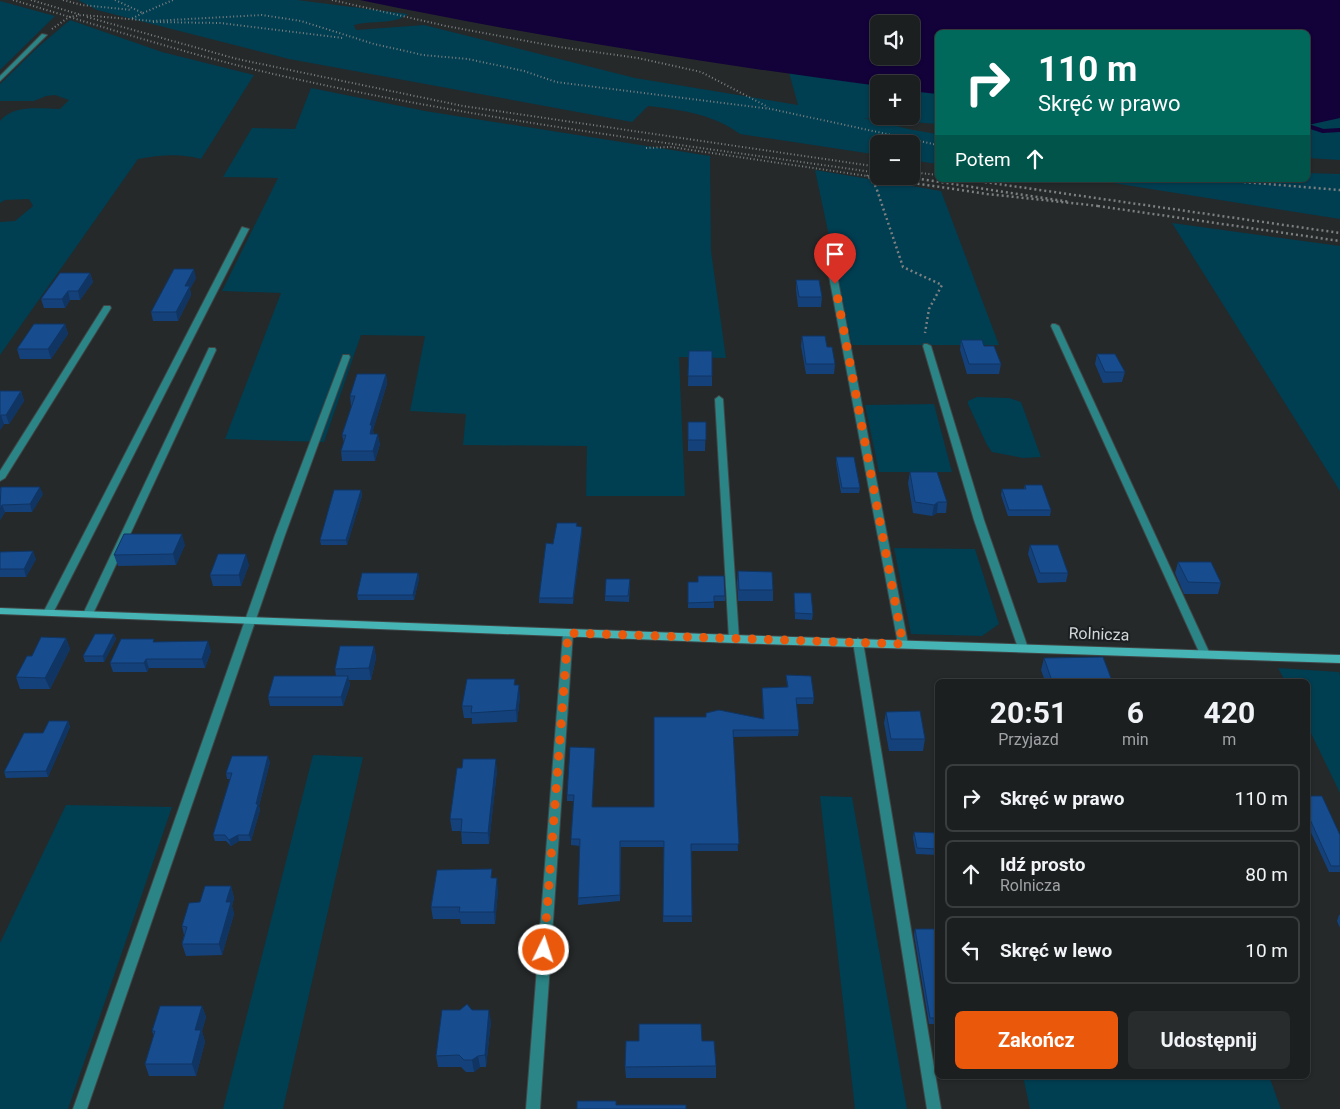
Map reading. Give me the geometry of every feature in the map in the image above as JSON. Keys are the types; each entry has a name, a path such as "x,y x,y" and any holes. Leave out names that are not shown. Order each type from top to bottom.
{"street":[{"path":"0,79 44,35"},
{"path":"48,613 245,229"},
{"path":"827,244 903,644"},
{"path":"0,478 107,308"},
{"path":"1055,326 1204,654"},
{"path":"927,346 979,520 1023,648"},
{"path":"88,614 212,350"},
{"path":"80,1109 252,621 280,535 346,357"},
{"path":"719,400 734,639"},
{"name":"Rolnicza","path":"0,611 734,639 1340,659"},
{"path":"533,1109 568,633"},
{"path":"858,642 934,1109"}],"path":[{"path":"13,0 211,59 444,108 870,172"},
{"path":"31,0 237,59 462,106 870,166"},
{"path":"63,0 82,5 144,13"},
{"path":"115,0 132,10"},
{"path":"130,19 173,0"},
{"path":"332,0 446,26 559,47 638,58 701,72 771,109"},
{"path":"44,35 69,17 82,15 158,23 195,21 220,23 350,39 423,55 468,59 524,71 556,82 771,109 935,144"},
{"path":"130,19 227,18 262,15 302,21 350,39"},
{"path":"646,148 671,147 987,194 1099,206"},
{"path":"920,173 935,175"},
{"path":"867,175 876,187 903,267 942,285 929,309 925,336 927,346"},
{"path":"920,179 935,181"},
{"path":"940,182 1340,241"},
{"path":"984,182 1340,233"},
{"path":"1243,182 1340,190"}],"shaded area":[{"path":"78,0 297,0 408,14 396,20 354,25 356,30 424,25 635,78 798,105 769,0 1340,0 1340,160 1310,158 1310,30 935,30 935,124 920,123 920,75 870,75 870,119 863,118 870,120 870,125 892,125 935,134 935,164 920,161 920,135 870,135 870,154 740,134 708,117 684,111 648,106 632,122 289,59 97,10"},
{"path":"360,0 1340,0 1340,118 1310,125 1310,30 935,30 935,94 920,92 920,75 870,75 870,85 619,48"},
{"path":"0,1 55,16 0,70"},
{"path":"70,20 162,52 254,75 201,159 170,155 138,159 0,355 0,222 15,221 33,206 29,199 5,200 0,203 0,121 12,112 20,110 36,108 60,109 69,100 55,95 46,96 34,101 0,101 0,84 38,47"},
{"path":"311,88 425,111 710,156 711,251 726,358 679,357 685,496 586,496 587,446 463,445 466,414 410,411 425,336 361,335 324,442 225,439 281,293 222,291 278,178 223,177 252,128 295,129"},
{"path":"815,170 870,179 870,185 905,185 941,191 999,345 852,345"},
{"path":"1310,173 1340,174 1340,219 1107,182 1310,182"},
{"path":"1172,223 1340,246 1340,491"},
{"path":"977,397 1009,398 1021,402 1041,457 1023,458 992,452 968,404 968,401"},
{"path":"934,404 952,472 879,472 865,405"},
{"path":"894,548 975,549 999,624 982,636 911,634"},
{"path":"1278,668 1339,672 1340,793 1310,731 1310,679 1284,679"},
{"path":"313,755 363,757 283,1109 223,1109"},
{"path":"820,796 852,797 907,1109 855,1109"},
{"path":"66,805 172,807 68,1109 0,1109 0,943"},
{"path":"1024,1079 1270,1079 1281,1109 1030,1109"}],"building":[{"path":"174,269 194,269 185,286 190,286 176,312 151,312"},
{"path":"60,273 90,273 78,291 68,291 62,299 41,299"},
{"path":"796,280 819,280 822,297 799,297"},
{"path":"34,324 65,324 48,349 17,349"},
{"path":"802,336 825,336 827,347 832,347 835,364 806,364"},
{"path":"961,340 982,340 984,346 994,346 1001,364 969,364"},
{"path":"689,351 712,351 712,376 688,376"},
{"path":"1097,354 1115,354 1125,372 1105,372"},
{"path":"357,374 386,374 370,425 372,425 370,434 378,434 373,451 341,451 346,435 342,435 355,396 350,396"},
{"path":"0,391 21,391 6,415 0,416"},
{"path":"688,422 706,422 706,440 688,440"},
{"path":"836,457 854,457 860,488 842,488"},
{"path":"910,472 937,472 947,502 938,502 934,505 915,502"},
{"path":"1025,485 1042,485 1051,510 1009,510 1002,489 1026,489"},
{"path":"1,487 40,487 30,504 2,505 0,509"},
{"path":"334,490 361,490 346,540 320,540"},
{"path":"557,523 577,523 576,526 582,527 573,598 539,598 546,543 553,544"},
{"path":"124,534 182,534 173,554 114,555"},
{"path":"1030,545 1058,545 1068,573 1040,573"},
{"path":"33,551 24,569 0,569 0,552"},
{"path":"218,554 246,554 239,575 210,575"},
{"path":"1178,562 1211,562 1221,583 1188,582"},
{"path":"738,571 772,572 773,590 739,590"},
{"path":"362,573 418,573 413,595 357,595"},
{"path":"698,576 724,576 725,596 714,596 714,602 688,603 688,582 698,582"},
{"path":"606,579 630,579 628,596 605,596"},
{"path":"794,593 811,593 813,614 795,613"},
{"path":"95,634 114,634 103,656 83,656"},
{"path":"41,637 66,638 45,678 16,677 27,656 32,656"},
{"path":"121,639 154,639 153,642 208,641 202,659 146,659 144,663 110,663"},
{"path":"340,646 374,646 369,668 335,669"},
{"path":"1103,657 1111,679 1051,679 1044,658"},
{"path":"786,675 811,676 814,698 796,698 799,730 733,730 739,844 691,844 692,916 663,916 664,841 620,841 620,895 578,898 580,839 571,839 574,795 567,795 570,747 595,748 592,807 654,807 654,717 706,717 706,713 719,710 764,719 762,688 788,687"},
{"path":"274,676 348,676 341,697 268,697"},
{"path":"467,679 515,679 514,685 519,685 516,710 471,713 472,706 462,706"},
{"path":"920,711 925,739 891,739 886,712"},
{"path":"49,721 68,721 46,771 4,772 24,733 43,733"},
{"path":"232,756 268,756 256,804 258,804 249,835 238,835 229,840 225,835 213,835 232,773 226,773"},
{"path":"463,759 496,759 488,833 461,832 462,819 450,819 457,768 462,768"},
{"path":"1310,796 1322,796 1340,835 1340,866 1331,866 1310,819"},
{"path":"914,832 935,833 935,849 917,848"},
{"path":"492,869 491,878 497,878 494,912 459,912 460,907 431,907 437,870"},
{"path":"205,886 231,886 226,902 231,902 219,944 182,944 187,927 182,926 189,903 200,902"},
{"path":"915,929 935,929 935,1018 930,1018"},
{"path":"467,1004 472,1010 489,1010 485,1055 478,1056 472,1060 464,1060 459,1055 436,1056 442,1010 460,1010"},
{"path":"160,1006 202,1006 195,1030 201,1030 192,1064 145,1064"},
{"path":"639,1024 701,1024 702,1041 714,1041 716,1066 625,1067 626,1041 639,1041"},
{"path":"577,1101 616,1101 616,1105 686,1105 686,1109 577,1109"}],"waterway":[{"path":"1310,127 1323,131 1340,130"}],"route":[{"path":"544,950 568,633 903,644 835,284"}]}
